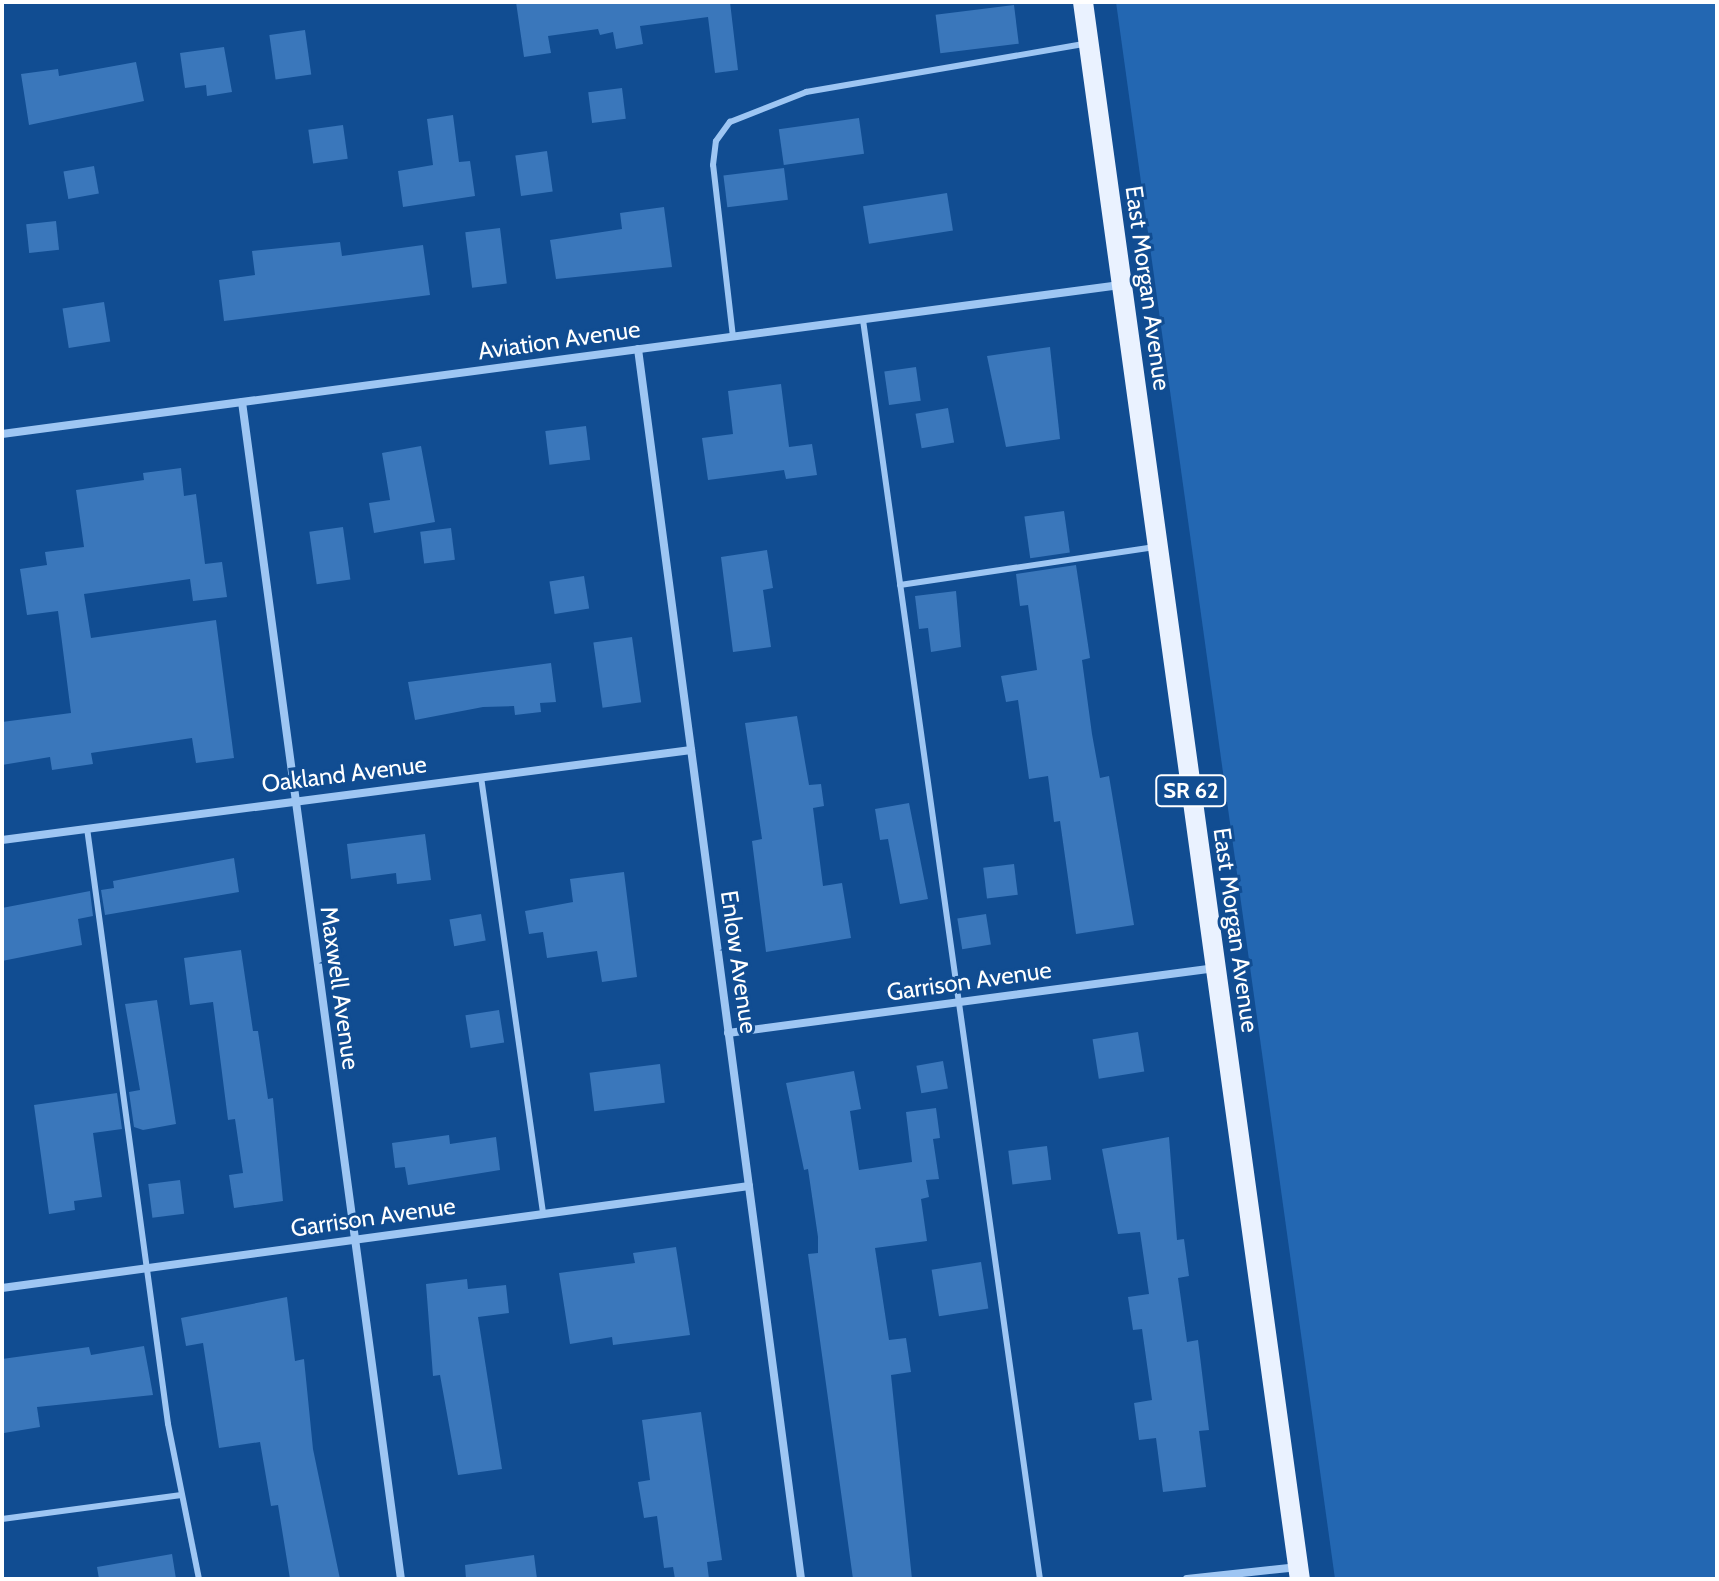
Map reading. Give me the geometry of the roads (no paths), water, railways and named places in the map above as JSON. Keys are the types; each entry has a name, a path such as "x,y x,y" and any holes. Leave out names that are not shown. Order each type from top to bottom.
{"main road":[{"name":"East Morgan Avenue","path":"1083,2 1299,1573"}],"street":[{"name":"Aviation Avenue","path":"2,434 1121,285"},
{"name":"Enlow Avenue","path":"638,349 801,1579"},
{"name":"Maxwell Avenue","path":"242,402 401,1579"},
{"name":"Oakland Avenue","path":"2,840 691,750"},
{"name":"Garrison Avenue","path":"728,1033 1214,968"},
{"name":"Garrison Avenue","path":"2,1288 749,1186"},
{"path":"1187,1579 1299,1573"}],"lane":[{"path":"733,337 713,165 716,141 730,122 806,92 1089,44"},
{"path":"863,320 1040,1579"},
{"path":"900,585 1158,546"},
{"path":"481,777 543,1214"},
{"path":"87,828 181,1495 199,1579"},
{"path":"2,1519 181,1495"}]}
